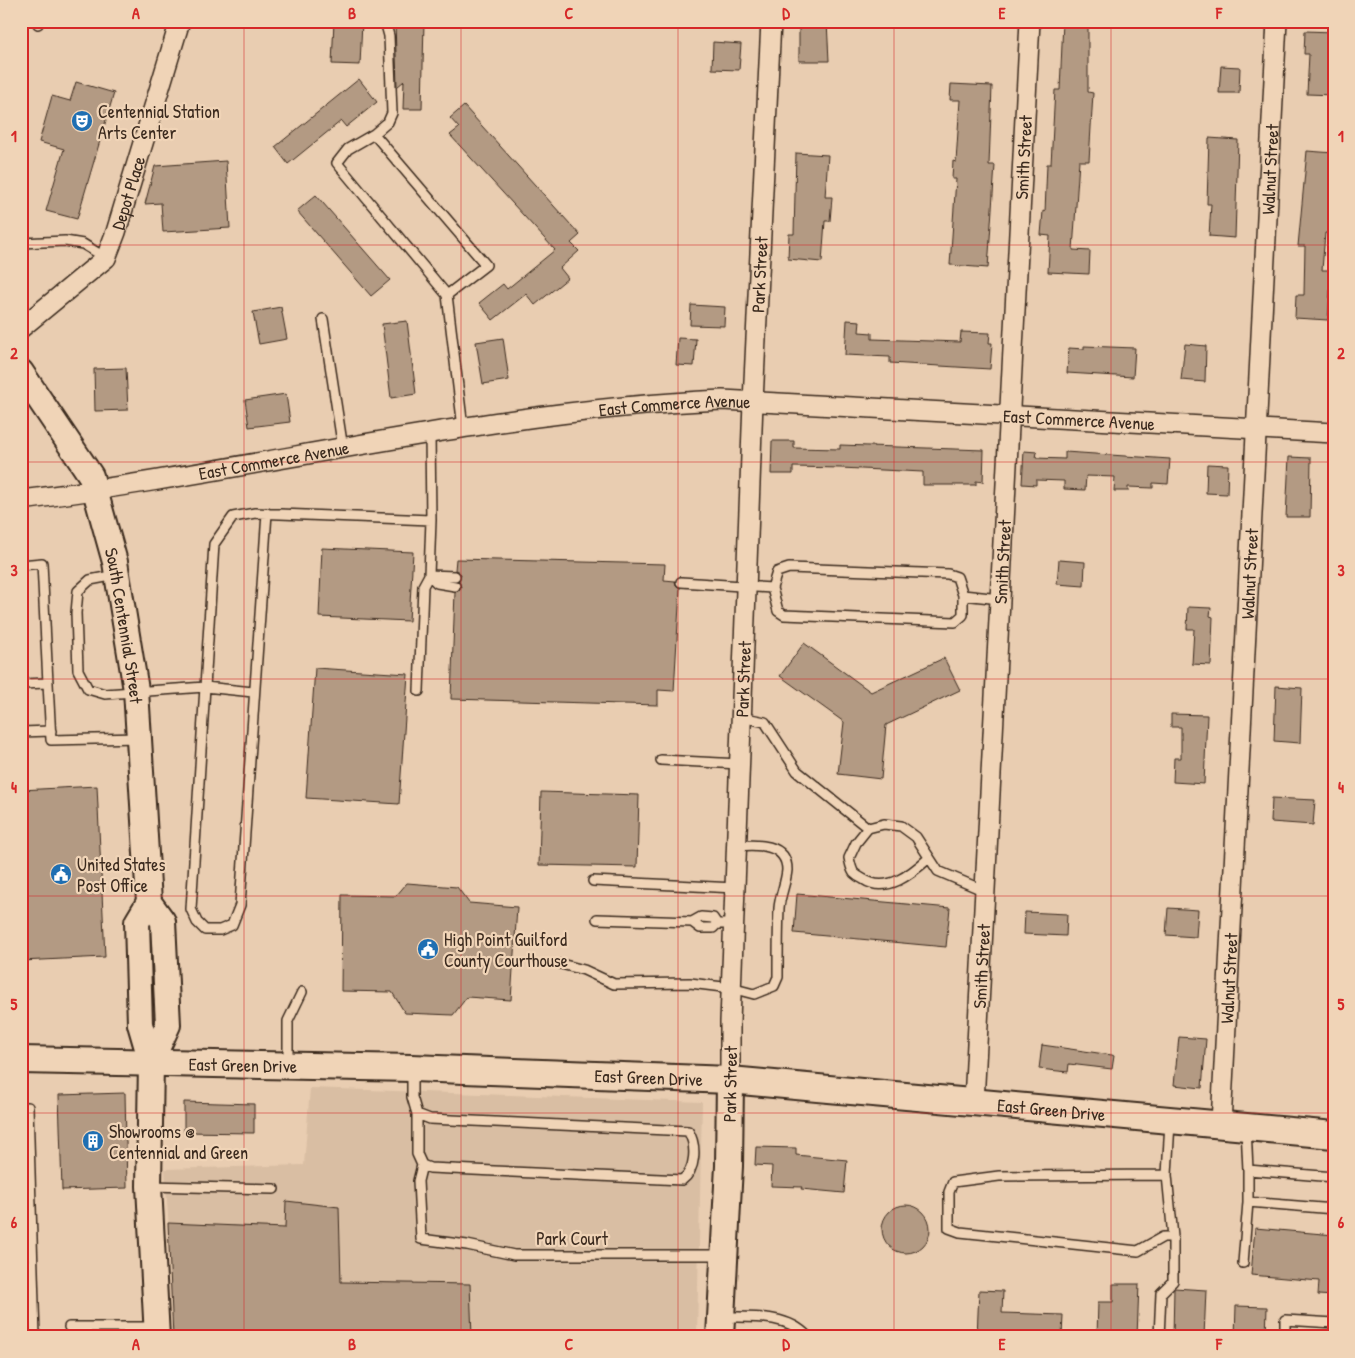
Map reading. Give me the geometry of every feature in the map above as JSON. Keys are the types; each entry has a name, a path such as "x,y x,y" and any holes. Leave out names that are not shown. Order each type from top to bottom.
{"main road":[{"name":"East Green Drive","path":"21,1060 412,1068 730,1080 1334,1135"},
{"name":"Park Street","path":"721,1327 729,1166 730,1080"}],"street":[{"name":"Depot Place","path":"21,328 106,258 116,232 180,21"},
{"name":"Park Street","path":"730,1080 731,988 725,924 735,888 771,21"},
{"name":"Smith Street","path":"974,1102 1030,21"},
{"name":"Walnut Street","path":"1234,1126 1256,429 1277,21"},
{"name":"South Centennial Street","path":"21,372 91,476 117,575 136,690 148,902 137,922 140,1024 151,1062 149,1186 156,1332"},
{"name":"East Commerce Avenue","path":"21,500 95,491 430,434 648,403 722,400 1334,433"}],"lane":[{"path":"385,21 388,36 392,105 388,122 374,134 348,149 337,163 447,295 463,429"},
{"path":"374,134 486,265 447,295"},
{"path":"21,243 65,241 84,244 106,258"},
{"path":"324,319 343,449"},
{"path":"419,691 423,586 429,575 431,520 430,434"},
{"path":"267,513 239,912 232,925 220,930 205,930 191,909 214,544 233,517 267,513 431,520"},
{"path":"21,565 42,564 51,740 139,738"},
{"path":"789,568 948,574 957,577 962,595 962,615 955,622 784,615 778,611 772,588 777,572 789,568"},
{"path":"117,575 90,580 78,592 76,613 78,670 88,689 105,694 136,690 205,687 253,692"},
{"path":"429,575 455,576"},
{"path":"429,575 438,583 455,586"},
{"path":"681,582 746,588 772,588"},
{"path":"962,595 1000,599"},
{"path":"21,684 48,683"},
{"path":"741,717 765,722 797,771 868,828"},
{"path":"21,732 51,730"},
{"path":"661,760 740,764"},
{"path":"929,858 895,882 882,884 867,882 854,873 849,858 856,843 868,828 884,824 901,826 916,837 938,871 985,891"},
{"path":"561,964 584,970 614,984 690,983 731,988 754,994 774,986 778,977 779,906 787,872 786,860 780,852 770,846 737,846"},
{"path":"593,881 735,888"},
{"path":"597,919 692,922 701,918 713,918 725,924"},
{"path":"288,1065 288,1021 302,992"},
{"path":"412,1068 412,1097 417,1114 416,1154 422,1164 430,1168 682,1180 689,1176 692,1167 693,1139 688,1131 430,1119 417,1114"},
{"path":"21,1107 28,1107 35,1337"},
{"path":"1159,1337 1161,1293 1172,1282 1172,1237 1167,1175 1170,1120"},
{"path":"1234,1126 1248,1170 1248,1202 1243,1263"},
{"name":"Park Court","path":"422,1164 418,1181 421,1239 514,1255 724,1255"},
{"path":"1248,1170 1334,1177"},
{"path":"1167,1175 999,1176 953,1182 949,1192 948,1221 949,1228 960,1232 1138,1251 1163,1237 1172,1237"},
{"path":"149,1186 274,1189"},
{"path":"1248,1202 1334,1209"},
{"path":"721,1327 770,1318 800,1327 808,1337"},
{"path":"1284,1337 1285,1320 1334,1322"},
{"path":"69,1326 156,1332"}],"shaded area":[{"path":"310,1088 702,1102 697,1337 176,1337 165,1169 304,1165"}],"building":[{"path":"334,21 362,21 360,65 332,64"},
{"path":"395,21 424,21 422,109 403,109 404,81 397,87"},
{"path":"799,21 827,21 829,61 799,61"},
{"path":"1063,21 1088,21 1088,92 1093,93 1089,161 1079,161 1073,250 1090,251 1089,274 1048,272 1050,236 1041,235 1043,211 1045,212 1047,164 1051,164 1055,90 1060,90"},
{"path":"1305,31 1334,32 1334,95 1307,94 1309,54 1304,54"},
{"path":"713,42 741,44 739,70 712,69"},
{"path":"1221,66 1240,67 1239,93 1219,93"},
{"path":"359,79 377,102 346,127 341,121 288,164 275,147"},
{"path":"76,82 114,93 77,219 46,211 64,149 39,142 52,96 70,101"},
{"path":"951,84 992,86 989,165 995,165 988,268 950,265 956,179 952,179 953,161 956,162 960,100 950,100"},
{"path":"464,106 580,235 571,243 579,251 560,268 568,278 535,305 526,294 493,320 479,303 503,284 507,289 555,250 450,135 459,128 450,118"},
{"path":"1209,138 1238,140 1235,238 1209,236 1211,204 1207,204"},
{"path":"1307,151 1334,153 1334,233 1325,233 1322,270 1334,270 1334,290 1330,290 1328,320 1295,318 1296,295 1304,295 1305,246 1298,246"},
{"path":"796,153 828,155 825,197 832,197 830,221 825,221 822,262 788,259 789,234 794,234"},
{"path":"226,161 230,228 163,232 161,203 145,204 155,166"},
{"path":"316,195 390,280 371,296 297,211"},
{"path":"691,305 725,307 724,326 690,325"},
{"path":"281,307 287,339 259,344 253,312"},
{"path":"847,320 860,321 859,332 872,333 872,339 960,342 961,332 990,333 989,343 992,343 990,369 890,363 890,357 845,355"},
{"path":"407,321 416,394 391,398 382,324"},
{"path":"503,338 509,380 483,384 476,342"},
{"path":"678,338 696,339 694,366 676,365"},
{"path":"1185,344 1206,346 1205,382 1181,380"},
{"path":"1084,346 1135,348 1133,377 1067,373 1069,348 1084,349"},
{"path":"126,368 128,410 95,411 94,369"},
{"path":"286,394 290,422 249,427 245,400"},
{"path":"772,441 794,441 794,448 840,449 840,445 984,450 983,482 976,481 976,485 923,485 923,472 841,468 793,467 793,474 771,474"},
{"path":"1024,451 1037,452 1036,458 1065,459 1065,452 1170,459 1168,484 1153,483 1153,488 1128,487 1128,491 1114,491 1115,477 1086,476 1085,490 1064,489 1064,481 1036,480 1036,485 1022,484"},
{"path":"1289,457 1311,458 1310,517 1286,517"},
{"path":"1207,464 1228,465 1227,494 1206,493"},
{"path":"322,548 413,552 409,621 319,617"},
{"path":"456,559 665,564 664,580 675,581 676,585 680,588 674,691 658,690 658,705 451,699 455,592 461,587 459,581 461,574 455,570"},
{"path":"1059,560 1085,562 1084,586 1057,584"},
{"path":"1188,607 1211,608 1210,616 1213,617 1211,665 1192,664 1194,629 1187,629"},
{"path":"804,643 871,692 944,658 960,690 886,725 881,779 838,774 844,722 780,676"},
{"path":"315,668 408,674 399,804 306,798"},
{"path":"1276,686 1302,688 1300,743 1274,741"},
{"path":"1171,714 1207,715 1204,784 1173,782 1174,758 1181,758 1181,727 1171,727"},
{"name":"United States Post Office","path":"97,786 105,957 21,961 21,790"},
{"path":"541,792 639,795 637,867 539,865"},
{"path":"1272,798 1315,800 1313,825 1271,822"},
{"name":"High Point Guilford County Courthouse","path":"407,883 457,887 469,903 517,907 511,1000 467,997 453,1015 405,1013 392,992 341,991 342,895 396,896"},
{"path":"797,894 950,908 946,947 794,933"},
{"path":"1168,908 1198,910 1196,937 1166,935"},
{"path":"1025,912 1067,914 1066,936 1024,934"},
{"path":"1179,1037 1206,1039 1202,1088 1174,1085"},
{"path":"1042,1045 1112,1055 1114,1056 1112,1069 1069,1064 1068,1072 1039,1069"},
{"name":"Showrooms @ Centennial and Green","path":"125,1093 127,1188 62,1190 59,1095"},
{"path":"184,1102 254,1104 254,1133 184,1132"},
{"path":"756,1147 796,1148 796,1155 847,1160 844,1193 801,1189 802,1187 771,1186 772,1166 755,1165"},
{"path":"286,1201 339,1207 341,1282 470,1284 472,1337 173,1337 168,1223 285,1228"},
{"path":"906,1205 915,1207 923,1212 928,1220 930,1229 928,1238 923,1246 915,1251 906,1253 897,1251 889,1246 884,1238 882,1229 884,1220 889,1212 897,1207"},
{"path":"1255,1228 1334,1235 1334,1296 1318,1295 1319,1281 1251,1275"},
{"path":"1113,1284 1139,1284 1137,1337 1097,1337 1098,1302 1113,1302"},
{"path":"1174,1288 1206,1290 1204,1337 1173,1337"},
{"path":"979,1290 1003,1291 1002,1313 1063,1315 1062,1337 977,1337"},
{"path":"1236,1306 1267,1307 1266,1337 1235,1337"}],"place":[{"name":"Centennial Station Arts Center","path":"82,121"},
{"name":"United States Post Office","path":"61,874"},
{"name":"High Point Guilford County Courthouse","path":"428,949"},
{"name":"Showrooms @ Centennial and Green","path":"93,1141"}]}
